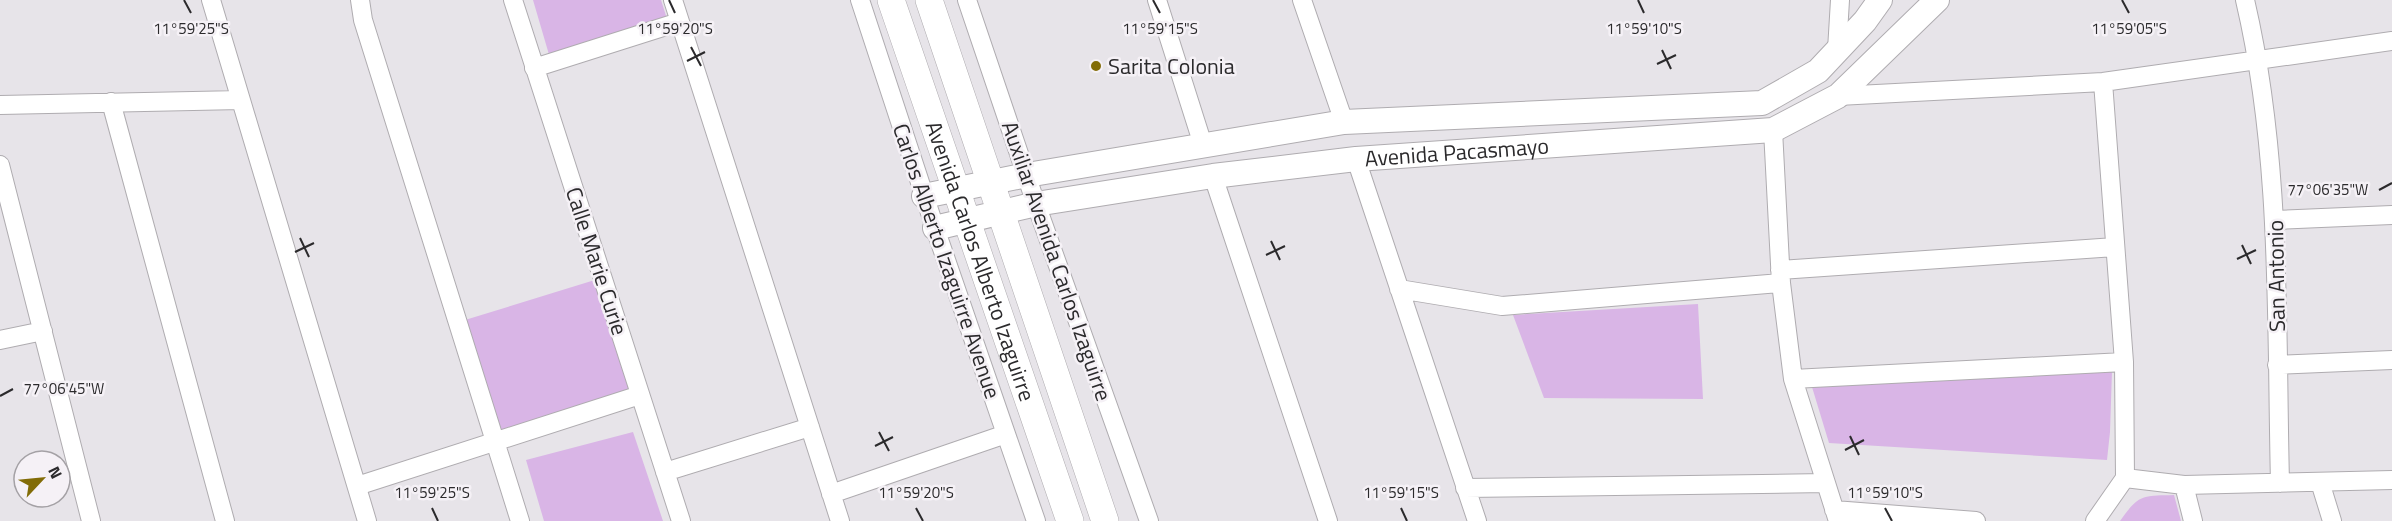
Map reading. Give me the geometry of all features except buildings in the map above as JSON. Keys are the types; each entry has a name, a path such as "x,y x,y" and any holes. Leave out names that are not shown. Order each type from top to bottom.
{"main road":[{"name":"Avenida Carlos Alberto Izaguirre","path":"891,0 1070,521"},
{"name":"Avenida Carlos Alberto Izaguirre","path":"929,0 1105,521"},
{"name":"Avenida Pacasmayo","path":"924,196 1027,175 1344,122 1762,103 1818,71 1880,0"},
{"name":"Avenida Pacasmayo","path":"935,228 1036,204 1213,176 1356,159 1773,130 1838,96 1892,40 1937,0"},
{"path":"1663,109 1665,137"}],"street":[{"path":"211,0 367,521"},
{"path":"360,0 363,20 520,521"},
{"name":"Calle Marie Curie","path":"513,0 681,521"},
{"path":"673,0 840,521"},
{"name":"Carlos Alberto Izaguirre Avenue","path":"860,0 924,196 1036,521"},
{"name":"Auxiliar Avenida Carlos Izaguirre","path":"967,0 1036,204 1149,521"},
{"path":"1157,0 1203,145"},
{"path":"1302,0 1344,122"},
{"path":"1838,50 1840,0"},
{"name":"San Antonio","path":"2245,0 2259,61 2275,220 2280,483"},
{"path":"534,68 680,22"},
{"path":"1838,96 2103,82 2392,41"},
{"path":"2095,521 2125,478 2124,362 2103,82"},
{"path":"0,105 241,100"},
{"path":"111,102 225,521"},
{"path":"1773,130 1780,276 1793,379 1836,516 1976,521"},
{"path":"1356,159 1477,521"},
{"path":"0,165 90,521"},
{"path":"1213,176 1328,521"},
{"path":"2275,220 2392,215"},
{"path":"1399,289 1502,306 1780,276 2115,247"},
{"path":"0,340 43,331"},
{"path":"2277,365 2392,360"},
{"path":"1793,379 2124,362"},
{"path":"357,486 640,395"},
{"path":"665,472 810,427"},
{"path":"831,494 1006,434"},
{"path":"2125,478 2184,484 2392,480"},
{"path":"2320,482 2332,521"},
{"path":"1465,488 1826,483"},
{"path":"2184,484 2193,521"}],"shaded area":[{"path":"533,0 661,0 668,22 550,58"},
{"path":"598,279 634,388 500,434 465,320"},
{"path":"1698,304 1703,399 1544,398 1513,315"},
{"path":"2112,371 2107,460 1829,443 1812,387"},
{"path":"633,432 663,521 544,521 526,460"},
{"path":"2174,495 2181,521 2120,521 2142,498"}],"place":[{"name":"Sarita Colonia","path":"1096,66"}]}
